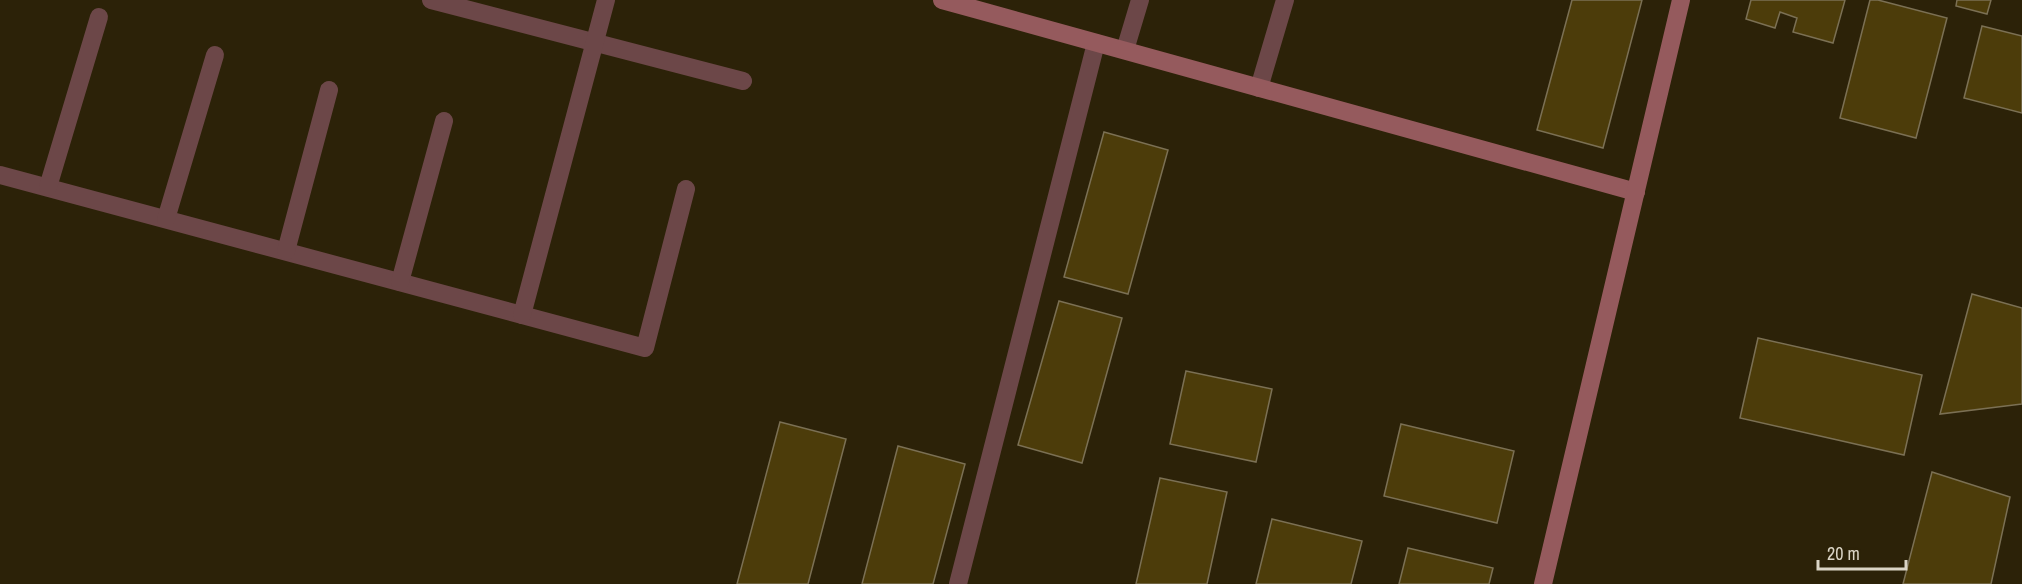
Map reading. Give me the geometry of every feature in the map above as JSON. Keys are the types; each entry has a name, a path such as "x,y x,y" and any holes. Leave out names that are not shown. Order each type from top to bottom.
{"street":[{"path":"431,0 742,81"},
{"path":"522,315 606,0"},
{"path":"942,0 1636,192"},
{"path":"1125,50 1140,0"},
{"path":"1259,88 1285,0"},
{"path":"1543,584 1681,0"},
{"path":"48,187 99,17"},
{"path":"958,584 1096,43"},
{"path":"166,219 215,55"},
{"path":"286,251 328,90"},
{"path":"400,282 444,121"},
{"path":"0,174 645,348 686,189"}],"building":[{"path":"1572,0 1642,0 1603,148 1537,130"},
{"path":"1751,0 1845,0 1833,43 1793,32 1797,18 1780,12 1775,28 1746,19"},
{"path":"1870,0 1878,0 1947,18 1916,138 1840,118"},
{"path":"1957,0 1991,0 1987,14 1956,6"},
{"path":"1982,26 2022,36 2022,113 1964,98"},
{"path":"1104,132 1168,150 1128,294 1064,277"},
{"path":"1972,294 2022,308 2022,404 1940,414"},
{"path":"1059,301 1122,318 1082,463 1018,445"},
{"path":"1758,338 1922,375 1904,455 1740,418"},
{"path":"1186,371 1272,389 1256,462 1170,444"},
{"path":"780,422 846,439 808,584 737,584"},
{"path":"1401,424 1514,451 1497,523 1384,496"},
{"path":"898,446 965,464 933,584 862,584"},
{"path":"1932,472 2010,497 1991,584 1903,584"},
{"path":"1160,478 1227,492 1207,584 1136,584"},
{"path":"1272,519 1362,541 1351,584 1256,584"},
{"path":"1408,548 1493,568 1489,584 1399,584"}]}
